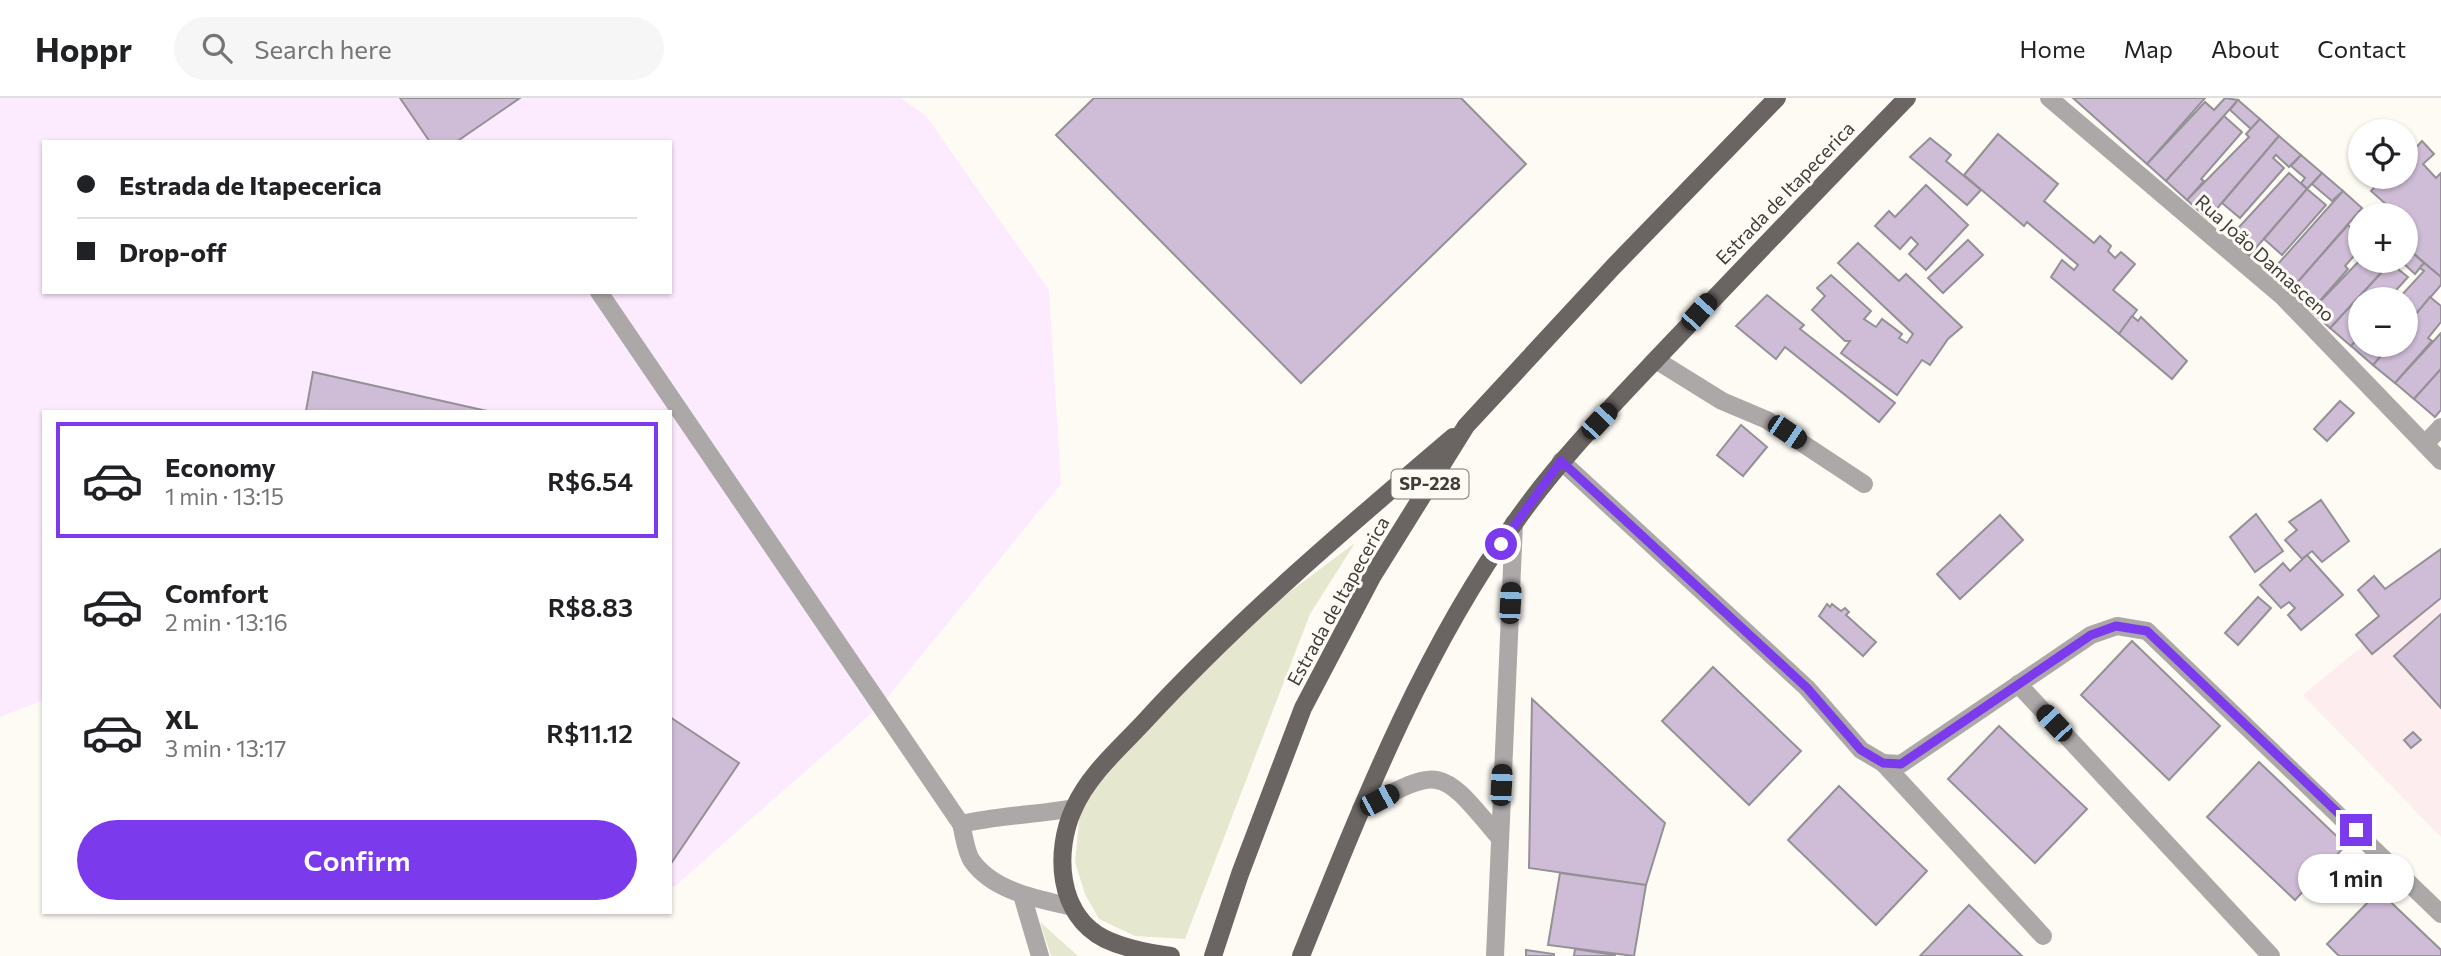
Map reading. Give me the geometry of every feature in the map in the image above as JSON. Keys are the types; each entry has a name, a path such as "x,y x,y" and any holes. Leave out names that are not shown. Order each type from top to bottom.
{"main road":[{"name":"Estrada de Itapecerica","path":"1213,956 1240,874 1303,708 1372,577 1466,426 1614,266 1777,98"},
{"name":"Estrada de Itapecerica","path":"1301,956 1361,809 1437,649 1514,523 1561,461 1717,292 1907,98"},
{"path":"1171,956 1131,950 1102,937 1084,923 1073,907 1061,873 1064,840 1074,808 1088,783 1196,666 1326,545 1466,426"}],"street":[{"name":"Rua João Damasceno","path":"2049,98 2283,297 2441,461"},
{"path":"600,294 961,824 972,861 1000,884 1022,895 1073,907"},
{"path":"1656,360 1721,401 1767,419 1864,485"},
{"path":"2425,444 2441,427"},
{"path":"1561,461 1807,688 1861,750 1883,763 2043,936"},
{"path":"1495,956 1498,836 1514,523"},
{"path":"1883,763 1901,764 2091,635 2116,626 2147,631 2441,914"},
{"path":"2018,684 2271,956"},
{"path":"1361,809 1415,780 1434,778 1451,784 1498,836"},
{"path":"961,824 999,815 1038,815 1074,808"},
{"path":"1022,895 1040,956"}],"shaded area":[{"path":"0,98 901,98 926,116 1049,290 1061,484 882,704 674,887 672,410 42,410 42,701 0,717"},
{"path":"2441,581 2441,837 2303,695"}],"green space":[{"path":"1355,543 1310,614 1185,939 1135,936 1099,919 1085,894 1075,862 1080,811 1099,780 1209,652"},
{"path":"1040,922 1078,956 1051,956"}],"building":[{"path":"400,98 520,98 459,140 429,140"},
{"path":"1094,98 1461,98 1526,164 1301,383 1056,135"},
{"path":"2073,98 2205,98 2147,164"},
{"path":"2225,98 2238,100 2166,181 2147,164 2205,102 2214,110"},
{"path":"2238,100 2260,119 2251,129 2230,110"},
{"path":"2224,116 2242,132 2201,179 2204,181 2187,200 2166,181"},
{"path":"2260,119 2279,136 2208,219 2187,200 2249,137 2246,134"},
{"path":"1998,134 2058,184 2044,201 2094,243 2100,236 2111,246 2108,251 2115,258 2121,252 2135,264 2113,290 2137,310 2119,334 2051,277 2062,260 2074,270 2078,265 2027,222 2024,226 1964,175"},
{"path":"2279,136 2301,155 2289,167 2276,155 2273,158 2284,168 2240,218 2222,203"},
{"path":"1930,138 1951,155 1946,161 1981,190 1967,205 1910,157"},
{"path":"2422,141 2434,154 2423,164 2436,178 2441,173 2441,277 2418,257 2418,203 2385,203 2371,191 2418,189 2418,145"},
{"path":"2301,155 2322,173 2307,189 2301,183 2305,178 2291,166"},
{"path":"2289,173 2307,189 2249,256 2229,238"},
{"path":"2322,173 2343,191 2332,201 2312,184"},
{"path":"1926,185 1968,225 1926,270 1909,254 1918,244 1911,237 1900,249 1875,226 1889,211 1895,217"},
{"path":"2307,189 2326,205 2282,255 2264,239"},
{"path":"2343,191 2356,203 2348,203 2348,224 2289,292 2269,274"},
{"path":"2348,225 2348,263 2345,266 2348,269 2311,311 2289,292"},
{"path":"1968,240 1983,255 1943,293 1928,278"},
{"path":"1858,243 1899,281 1906,274 1962,327 1948,339 1930,365 1922,360 1897,395 1841,353 1850,341 1845,341 1812,310 1825,296 1817,288 1831,275 1871,311 1864,319 1876,327 1882,319 1902,334 1899,338 1907,343 1913,334 1838,263"},
{"path":"2418,258 2424,263 2418,270"},
{"path":"2424,263 2441,277 2441,285 2418,312 2418,287 2409,287 2424,271 2420,268"},
{"path":"2348,273 2381,273 2368,287 2348,287 2348,309 2330,328 2311,311"},
{"path":"2381,273 2403,273 2408,277 2399,287 2368,287"},
{"path":"1767,295 1804,325 1800,329 1895,403 1879,422 1785,347 1776,359 1736,326"},
{"path":"2430,297 2441,306 2441,322 2428,338 2432,341 2418,357 2418,312"},
{"path":"2348,309 2348,343 2330,328"},
{"path":"2132,316 2138,321 2141,317 2187,361 2172,379 2119,334"},
{"path":"2441,333 2441,369 2414,399 2395,383"},
{"path":"2364,357 2380,357 2373,365"},
{"path":"2380,357 2418,357 2395,383 2373,365"},
{"path":"2441,369 2441,410 2435,417 2414,399"},
{"path":"313,372 483,410 306,410"},
{"path":"2340,401 2354,413 2327,441 2314,429"},
{"path":"1741,425 1767,447 1743,476 1717,455"},
{"path":"2321,500 2349,541 2322,562 2312,551 2302,559 2285,540 2297,530 2289,522"},
{"path":"2256,514 2283,551 2255,572 2230,537"},
{"path":"2000,515 2023,540 1960,599 1937,574"},
{"path":"2441,549 2441,598 2372,654 2356,635 2379,616 2358,590 2374,576 2385,589"},
{"path":"2307,555 2343,595 2301,630 2288,615 2295,608 2289,602 2281,608 2260,585 2283,563 2290,571"},
{"path":"2258,597 2271,608 2238,645 2225,633"},
{"path":"1827,604 1830,607 1832,604 1841,611 1845,608 1849,612 1846,615 1876,642 1863,656 1819,616"},
{"path":"2441,614 2441,708 2394,656"},
{"path":"2132,641 2220,726 2169,780 2081,695"},
{"path":"1713,667 1801,751 1749,805 1662,721"},
{"path":"1532,699 1665,823 1646,885 1529,868"},
{"path":"672,718 739,763 672,862"},
{"path":"1999,726 2087,809 2035,863 1948,779"},
{"path":"2413,732 2421,740 2411,748 2404,740"},
{"path":"2259,762 2346,845 2295,900 2207,817"},
{"path":"1839,786 1927,871 1876,925 1788,840"},
{"path":"1560,873 1646,885 1634,956 1548,945"},
{"path":"2379,891 2441,950 2441,956 2339,956 2327,944"},
{"path":"1969,905 2022,956 1920,956"},
{"path":"1575,949 1615,955 1615,956 1574,956"},
{"path":"1526,950 1554,954 1554,956 1526,956"}],"route":[{"path":"1501,544 1561,461 1807,688 1861,750 1883,763 1901,764 2091,635 2116,626 2147,631 2356,830"}]}
